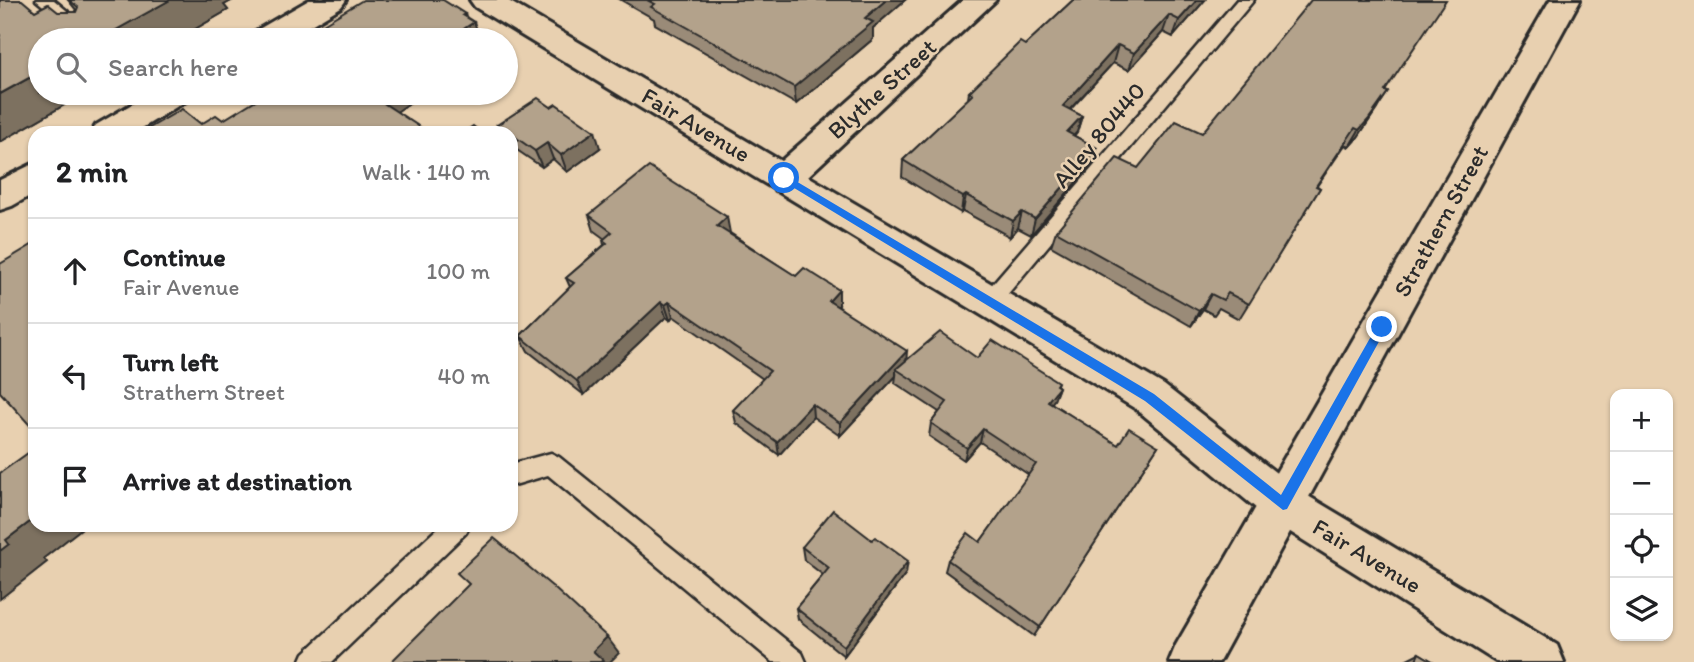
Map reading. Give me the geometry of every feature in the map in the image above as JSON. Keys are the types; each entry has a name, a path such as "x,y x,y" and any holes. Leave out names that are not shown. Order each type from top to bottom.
{"street":[{"path":"283,28 331,0"},
{"name":"Fair Avenue","path":"485,0 1150,397 1283,504 1540,662"},
{"name":"Blythe Street","path":"784,178 981,0"},
{"name":"Strathern Street","path":"1193,662 1564,0"},
{"path":"119,126 151,105"},
{"path":"0,197 28,180"}],"lane":[{"path":"44,0 79,28"},
{"name":"Alley 80440","path":"989,302 1245,0"},
{"path":"518,473 551,464 793,662"},
{"path":"313,662 451,532"}],"building":[{"path":"0,0 22,0 35,11 48,4 58,12 76,12 78,7 69,0 170,0 120,28 28,28 28,79 0,94"},
{"path":"363,0 443,0 474,22 465,28 316,28"},
{"path":"647,0 886,0 865,18 873,22 794,87 651,7 655,4"},
{"path":"1073,0 1197,0 1179,20 1169,15 1134,53 1118,45 1063,106 1082,116 1067,132 1097,148 1035,219 1022,212 1013,221 966,195 963,197 903,160 973,94 969,92 1020,42 1025,45"},
{"path":"1311,0 1446,0 1385,91 1388,92 1359,130 1355,128 1316,186 1320,188 1249,304 1228,293 1223,300 1211,294 1199,311 1056,231 1117,158 1138,168 1176,121 1202,133"},
{"path":"538,98 551,107 556,104 595,131 561,155 547,143 535,151 518,139 518,126 497,125"},
{"path":"247,105 387,105 418,126 153,126 182,109 201,124 216,115 223,120"},
{"path":"649,167 727,217 717,226 796,276 804,268 839,290 829,301 907,351 840,423 812,404 777,442 733,410 770,371 669,302 665,305 661,302 577,381 520,336 574,283 566,278 607,243 603,240 612,232 589,215"},
{"path":"28,247 28,423 0,392 0,264"},
{"path":"940,332 977,358 992,340 1058,382 1056,385 1059,387 1048,401 1118,445 1129,428 1158,446 1040,627 948,560 968,533 980,542 1036,464 983,429 967,448 931,423 947,402 896,369"},
{"path":"28,453 28,523 6,540 9,544 0,551 0,473"},
{"path":"833,510 872,540 875,537 908,561 844,646 796,608 829,568 802,547"},
{"path":"494,538 607,637 593,651 605,662 391,662 469,584 457,573"},
{"path":"1419,653 1434,662 1415,662"}],"route":[{"path":"784,178 1150,397 1283,504 1382,327"}]}
